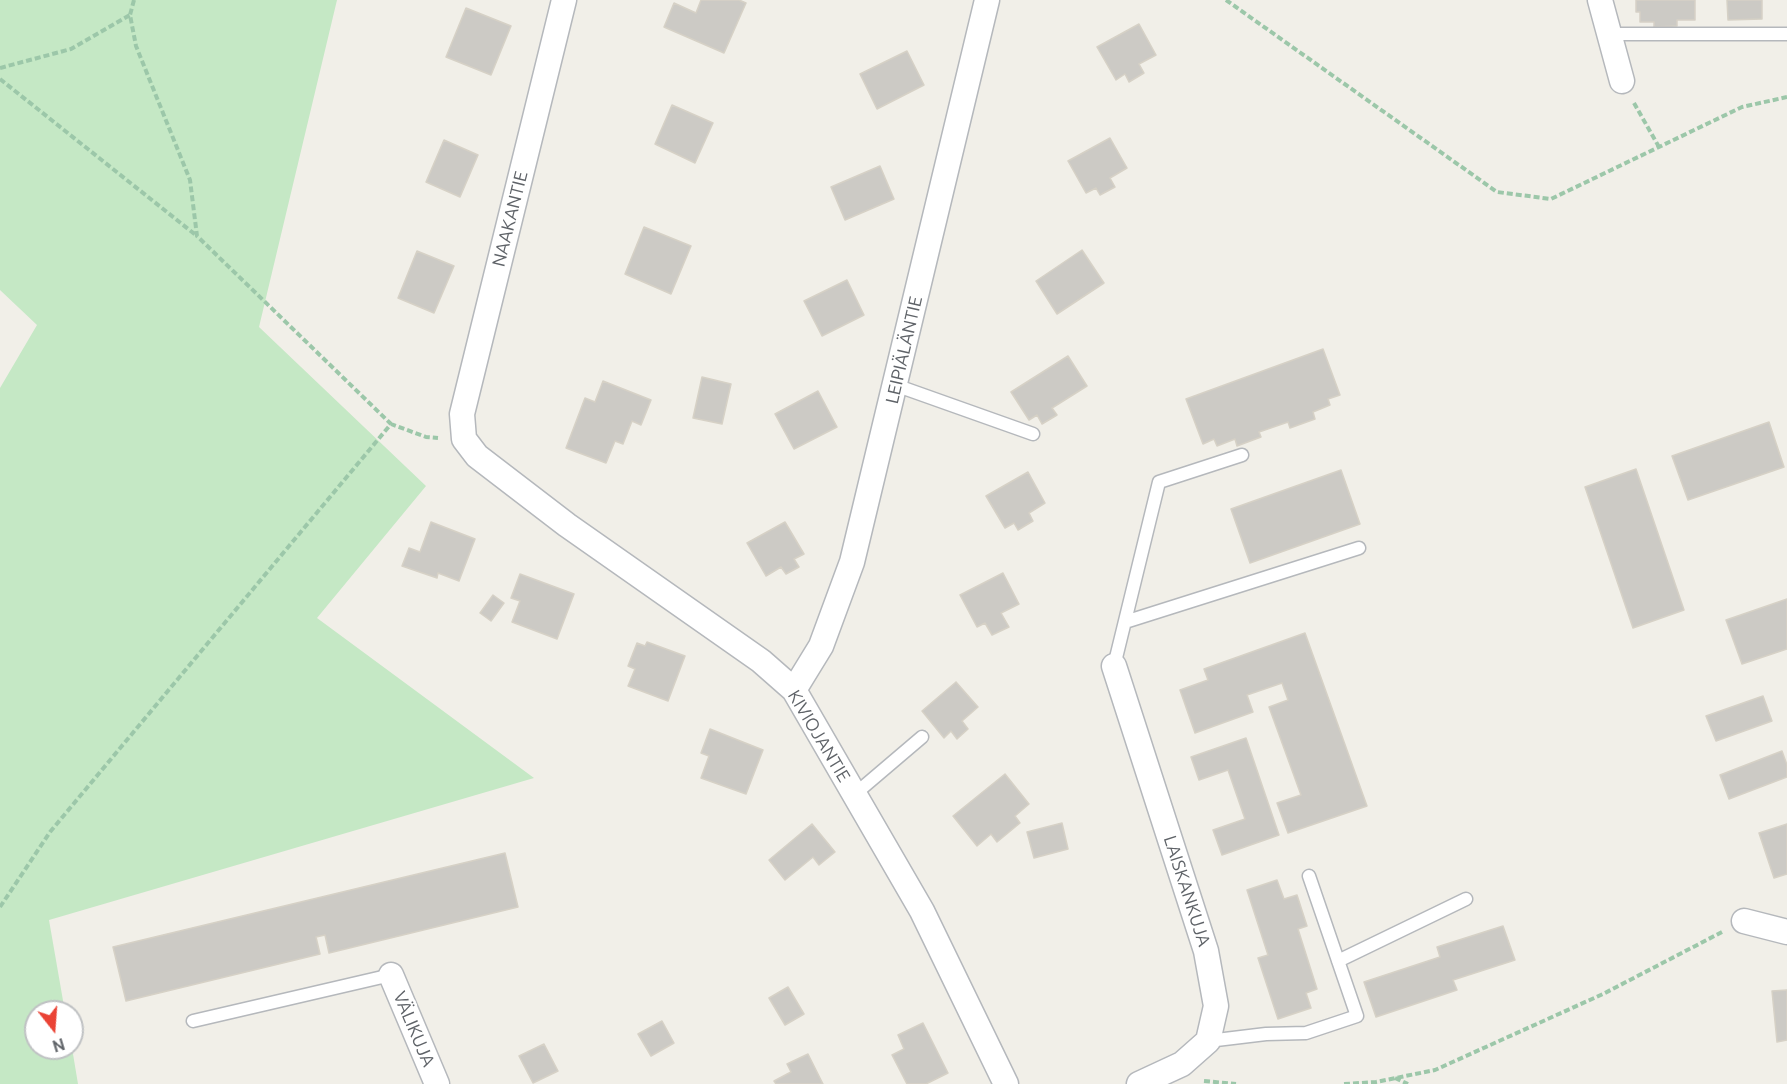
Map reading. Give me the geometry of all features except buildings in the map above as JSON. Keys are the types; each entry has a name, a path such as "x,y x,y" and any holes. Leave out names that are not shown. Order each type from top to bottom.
{"street":[{"name":"NAAKANTIE","path":"464,439 462,414 564,0"},
{"name":"LEIPIÄLÄNTIE","path":"794,690 820,646 852,562 987,0"},
{"path":"1600,0 1622,81"},
{"name":"KIVIOJANTIE","path":"464,439 477,456 567,525 761,661 794,690 922,911 1006,1084"},
{"name":"LAISKANKUJA","path":"1114,666 1206,951 1216,1006 1208,1041"},
{"path":"1744,921 1787,932"},
{"name":"VÄLIKUJA","path":"392,975 437,1084"},
{"path":"1139,1084 1182,1064 1208,1041"}],"lane":[{"path":"1609,34 1786,34"},
{"path":"895,385 1033,434"},
{"path":"1114,666 1159,482 1242,456"},
{"path":"1125,622 1359,548"},
{"path":"855,794 922,737"},
{"path":"1208,1041 1266,1034 1306,1033 1357,1016 1309,876"},
{"path":"1338,961 1466,899"},
{"path":"193,1021 392,975"}],"path":[{"path":"134,0 130,15 136,46 190,180 197,236"},
{"path":"1226,0 1497,192 1551,199 1742,107 1787,97"},
{"path":"0,68 71,49 130,15"},
{"path":"0,79 197,236 391,424 426,437 464,439"},
{"path":"1622,81 1659,147"},
{"path":"0,907 50,832 391,424"},
{"path":"1344,1084 1376,1082 1435,1070 1604,994 1744,921"},
{"path":"1395,1078 1408,1084"}],"green space":[{"path":"0,0 337,0 259,327 426,486 317,618 534,778 49,920 63,1000 24,1000 24,1060 74,1060 78,1084 0,1084 0,388 37,325 0,290"}]}
